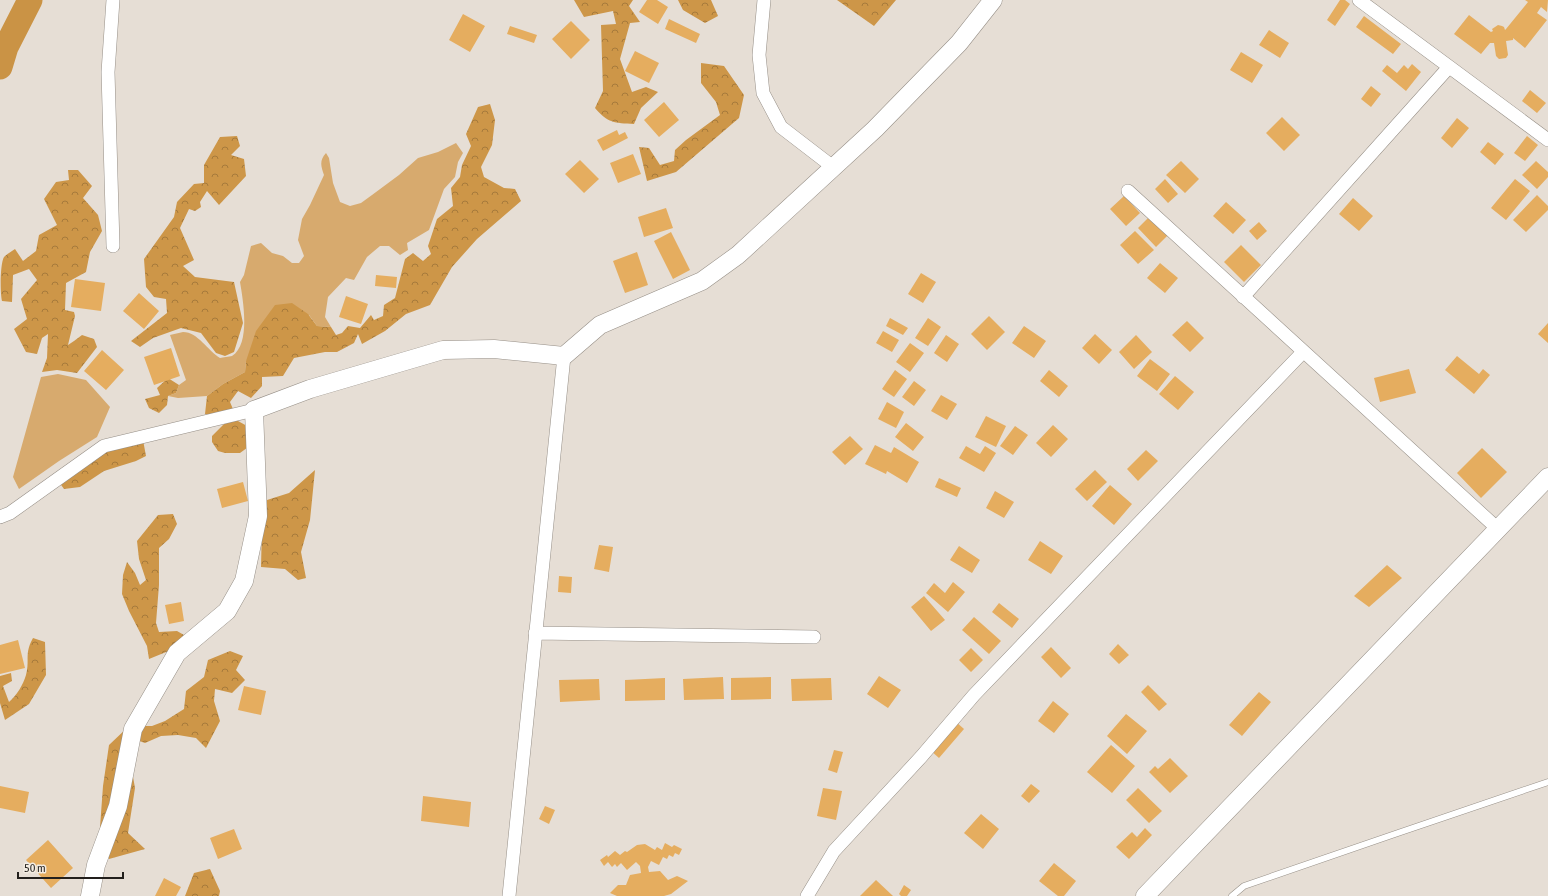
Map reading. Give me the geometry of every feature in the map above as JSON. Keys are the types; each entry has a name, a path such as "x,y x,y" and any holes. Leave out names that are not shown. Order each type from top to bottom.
{"street":[{"path":"113,246 108,72 114,0"},
{"path":"764,0 759,55 763,94 781,127 833,167"},
{"path":"509,896 564,356 600,325 702,281 738,255 875,129 959,43 993,0"},
{"path":"1359,0 1548,140"},
{"path":"1243,297 1449,67"},
{"path":"1128,191 1498,529"},
{"path":"0,517 10,513 104,446 254,410 310,389 443,350 494,349 564,356"},
{"path":"807,896 834,851 921,756 974,695 1303,352"},
{"path":"90,896 96,865 118,806 132,729 176,653 227,611 244,581 258,516 254,410"},
{"path":"1145,896 1548,477"},
{"path":"535,633 814,637"}],"lane":[{"path":"1232,896 1244,886 1548,782"}],"shaded area":[{"path":"456,143 463,153 458,162 455,177 444,189 429,230 407,243 408,250 400,255 389,246 380,246 367,257 354,280 346,278 328,297 325,317 331,327 317,326 309,315 246,361 245,372 223,384 207,396 178,398 168,396 176,393 179,385 186,380 170,335 183,332 193,335 220,358 232,356 238,350 242,342 244,332 244,310 240,282 244,275 251,246 261,243 272,253 283,256 292,263 299,263 304,256 298,240 302,219 324,175 321,164 326,153 329,158 333,183 340,202 350,206 361,203 399,175 418,158 438,152"},
{"path":"58,374 86,380 110,407 97,437 19,489 13,477 41,377"}],"green space":[{"path":"574,0 633,0 629,6 640,22 630,23 620,59 632,92 646,87 658,92 641,108 634,124 612,121 604,117 595,108 603,91 601,25 616,24 613,11 584,17"},
{"path":"678,0 711,0 718,16 705,23 683,10"},
{"path":"837,0 896,0 874,26"},
{"path":"701,63 724,66 744,95 739,118 676,172 647,181 639,147 649,148 660,165 674,161 675,150 720,115 716,102 701,83"},
{"path":"490,104 495,120 492,145 481,167 484,177 504,188 515,189 521,201 477,239 452,267 430,305 406,314 385,331 362,344 358,334 354,343 337,352 325,352 294,358 283,376 262,377 262,386 251,398 238,391 230,402 238,421 247,426 251,445 240,453 225,453 218,451 212,442 212,436 226,422 205,414 207,396 223,384 245,372 246,361 256,331 275,305 292,303 308,314 317,326 331,327 336,335 342,333 348,326 360,328 371,315 374,320 383,316 384,305 395,298 405,259 413,253 423,261 431,254 428,246 437,219 453,206 451,188 460,177 462,165 471,146 466,134 478,107"},
{"path":"237,136 240,146 231,155 244,159 246,176 219,205 207,191 200,202 201,207 195,211 189,209 180,228 194,260 183,266 195,277 234,282 243,323 234,352 225,356 216,353 201,333 181,328 153,338 140,347 131,341 167,313 166,299 154,297 146,287 144,259 174,217 177,202 194,184 204,183 204,165 220,137"},
{"path":"68,170 78,170 92,186 83,198 98,215 102,231 90,252 86,272 66,283 65,310 74,312 75,316 68,345 82,335 94,339 97,347 77,373 57,370 42,372 47,358 48,334 42,338 37,354 26,352 14,329 27,319 21,299 37,280 29,269 13,275 12,302 2,301 1,272 4,257 15,249 23,261 36,251 39,235 57,225 44,199 56,182 69,180"},
{"path":"168,378 179,385 176,393 168,396 167,405 159,413 149,408 145,399 160,395 157,388"},
{"path":"143,440 146,456 136,461 104,471 80,487 64,489 59,482 108,448"},
{"path":"315,470 310,520 301,552 306,578 298,580 285,569 261,567 262,526 267,500 289,493"},
{"path":"173,514 177,524 169,539 159,548 159,585 156,623 159,632 177,631 184,635 171,650 149,659 147,646 122,594 123,575 127,562 135,573 140,585 146,580 139,559 137,541 158,515"},
{"path":"33,638 45,642 46,675 29,704 5,720 0,703 0,676 11,673 12,681 3,686 9,702 17,693 25,679 28,653"},
{"path":"230,651 243,656 236,670 245,680 232,693 215,689 214,701 220,721 206,748 196,738 178,735 161,736 145,743 128,737 127,743 135,788 128,833 145,849 109,859 99,841 103,786 109,745 129,726 152,726 165,721 184,709 186,691 204,677 208,660"},
{"path":"210,869 220,891 219,896 185,896 194,873"}],"building":[{"path":"647,0 657,0 668,7 658,24 639,12"},
{"path":"1340,0 1345,0 1350,4 1335,26 1327,20"},
{"path":"1525,0 1548,0 1547,12 1541,7 1537,13 1547,20 1525,48 1513,38 1513,40 1506,41 1508,55 1506,58 1499,59 1496,56 1494,43 1490,43 1481,54 1454,34 1469,15 1491,32 1493,31 1492,29 1498,25 1504,27 1505,30 1528,2"},
{"path":"463,14 485,26 470,52 449,40"},
{"path":"1364,16 1401,44 1393,54 1356,27"},
{"path":"669,19 700,34 696,43 665,29"},
{"path":"571,21 590,40 571,59 552,39"},
{"path":"510,26 537,35 534,43 507,34"},
{"path":"1269,30 1289,43 1280,58 1259,45"},
{"path":"635,51 659,63 649,83 625,71"},
{"path":"1241,52 1263,65 1252,83 1230,70"},
{"path":"1412,64 1421,72 1406,91 1382,71 1387,65 1397,73 1404,65 1408,69"},
{"path":"1371,86 1381,94 1371,107 1361,99"},
{"path":"1530,90 1546,103 1537,113 1522,101"},
{"path":"664,102 679,120 659,137 644,120"},
{"path":"1282,117 1300,135 1284,151 1266,133"},
{"path":"1457,118 1469,128 1452,148 1441,138"},
{"path":"617,130 619,135 625,132 628,138 603,151 597,140"},
{"path":"1527,136 1538,145 1525,161 1514,153"},
{"path":"1488,142 1504,154 1495,165 1480,152"},
{"path":"633,154 641,174 618,183 610,163"},
{"path":"580,160 599,179 584,193 565,174"},
{"path":"1181,161 1199,179 1185,193 1166,175"},
{"path":"1536,161 1548,172 1548,177 1537,189 1522,175"},
{"path":"1165,179 1178,194 1168,203 1155,189"},
{"path":"1515,179 1530,191 1506,220 1491,208"},
{"path":"1537,195 1548,206 1548,210 1526,232 1513,220"},
{"path":"1124,196 1140,213 1126,226 1110,209"},
{"path":"1353,198 1373,216 1359,231 1339,214"},
{"path":"1226,202 1246,220 1233,234 1213,216"},
{"path":"666,208 673,228 644,237 638,217"},
{"path":"1150,216 1168,235 1156,247 1138,228"},
{"path":"1259,222 1267,231 1257,240 1249,231"},
{"path":"1135,231 1154,250 1138,264 1120,245"},
{"path":"671,232 690,270 673,279 654,241"},
{"path":"1241,245 1261,265 1244,282 1224,262"},
{"path":"637,252 648,285 625,293 613,261"},
{"path":"1160,263 1178,278 1165,293 1147,278"},
{"path":"921,273 936,282 923,303 908,294"},
{"path":"376,275 397,277 396,288 375,286"},
{"path":"75,279 105,283 101,311 71,307"},
{"path":"139,293 159,311 144,329 123,311"},
{"path":"346,296 368,304 361,324 339,317"},
{"path":"989,316 1005,332 987,350 971,334"},
{"path":"890,318 908,328 903,335 886,326"},
{"path":"928,318 941,327 928,346 915,338"},
{"path":"1187,321 1204,338 1190,352 1172,335"},
{"path":"1548,323 1548,343 1538,334"},
{"path":"1024,326 1046,341 1034,358 1012,343"},
{"path":"883,331 899,340 892,352 876,343"},
{"path":"1095,334 1112,350 1099,364 1082,348"},
{"path":"946,335 959,344 947,362 934,353"},
{"path":"1136,335 1152,352 1134,369 1119,352"},
{"path":"910,343 924,353 910,372 896,362"},
{"path":"171,348 180,376 154,385 144,357"},
{"path":"102,350 124,370 106,390 84,371"},
{"path":"1457,356 1479,374 1483,369 1490,375 1474,394 1445,370"},
{"path":"1150,359 1170,374 1157,391 1137,376"},
{"path":"1409,369 1416,393 1380,402 1374,378"},
{"path":"895,370 907,379 894,397 882,389"},
{"path":"1049,370 1068,386 1059,397 1040,381"},
{"path":"1175,376 1194,392 1178,410 1159,394"},
{"path":"914,381 926,390 914,406 902,397"},
{"path":"941,395 957,404 947,420 931,411"},
{"path":"887,402 904,412 896,428 878,419"},
{"path":"986,416 1006,426 996,447 975,437"},
{"path":"906,423 924,437 913,451 895,437"},
{"path":"1053,425 1068,439 1051,457 1036,443"},
{"path":"1015,426 1028,435 1013,455 1000,446"},
{"path":"850,436 863,449 845,465 832,452"},
{"path":"875,445 891,453 894,447 919,462 907,483 887,471 886,474 865,464"},
{"path":"966,446 980,454 985,446 996,453 984,472 959,458"},
{"path":"1482,448 1507,472 1481,498 1457,473"},
{"path":"1146,450 1158,461 1138,481 1127,469"},
{"path":"1095,470 1107,482 1087,501 1075,489"},
{"path":"939,478 961,488 957,497 935,487"},
{"path":"243,482 248,501 222,508 217,489"},
{"path":"1110,485 1132,504 1114,525 1092,506"},
{"path":"995,491 1014,502 1004,518 986,508"},
{"path":"1040,541 1063,556 1051,574 1028,560"},
{"path":"599,545 613,547 609,572 594,569"},
{"path":"959,546 980,560 972,573 950,560"},
{"path":"1387,565 1402,578 1369,607 1354,596"},
{"path":"559,576 572,577 571,593 558,592"},
{"path":"953,582 965,592 948,612 926,593 934,583 945,593"},
{"path":"924,596 945,620 931,631 911,607"},
{"path":"181,602 184,621 169,624 165,605"},
{"path":"999,603 1019,619 1012,628 992,612"},
{"path":"974,617 1001,641 989,654 962,630"},
{"path":"18,640 25,668 0,674 0,645"},
{"path":"1118,644 1129,655 1119,664 1109,654"},
{"path":"1051,647 1071,668 1061,678 1041,657"},
{"path":"971,648 983,660 971,672 959,660"},
{"path":"879,676 901,690 888,708 867,694"},
{"path":"723,677 724,699 684,700 683,679"},
{"path":"771,677 771,699 731,700 731,678"},
{"path":"665,678 665,700 625,701 625,680"},
{"path":"831,678 832,700 792,701 791,679"},
{"path":"599,679 600,700 560,702 559,680"},
{"path":"1148,685 1167,704 1159,711 1141,692"},
{"path":"244,686 266,691 261,715 238,710"},
{"path":"1259,692 1271,702 1242,736 1229,725"},
{"path":"1053,701 1069,714 1054,733 1038,721"},
{"path":"1126,714 1147,731 1127,754 1107,736"},
{"path":"955,721 964,729 939,758 930,750"},
{"path":"1111,745 1135,766 1112,793 1087,772"},
{"path":"834,750 843,752 837,773 828,770"},
{"path":"1170,758 1188,776 1170,793 1149,772 1155,766 1158,769"},
{"path":"1031,784 1040,791 1029,803 1021,796"},
{"path":"0,786 29,792 25,813 0,808"},
{"path":"823,788 842,791 836,820 817,816"},
{"path":"1138,788 1162,811 1149,823 1126,800"},
{"path":"423,796 471,802 469,827 421,821"},
{"path":"545,806 555,810 549,824 539,819"},
{"path":"981,814 999,829 983,849 964,833"},
{"path":"1145,828 1152,835 1129,859 1116,847 1132,832 1137,837"},
{"path":"234,829 242,849 218,859 210,838"},
{"path":"48,840 73,868 51,888 26,860"},
{"path":"665,843 672,847 674,845 682,849 679,855 675,853 673,857 669,855 667,859 663,857 659,865 651,861 648,867 649,872 660,871 668,880 677,876 688,881 671,894 664,896 617,896 610,893 618,885 626,885 630,875 641,873 640,866 636,862 627,870 621,863 617,867 615,864 612,867 608,862 604,866 600,860 607,855 608,857 615,851 620,855 637,845 645,844 655,850 657,847 662,850"},
{"path":"1054,863 1076,881 1064,896 1058,896 1039,881"},
{"path":"164,878 181,887 176,896 155,896"},
{"path":"876,880 893,896 860,896"},
{"path":"904,885 911,890 907,896 901,896 899,894"}],"waterway":[{"path":"0,67 6,47 30,0"}]}
